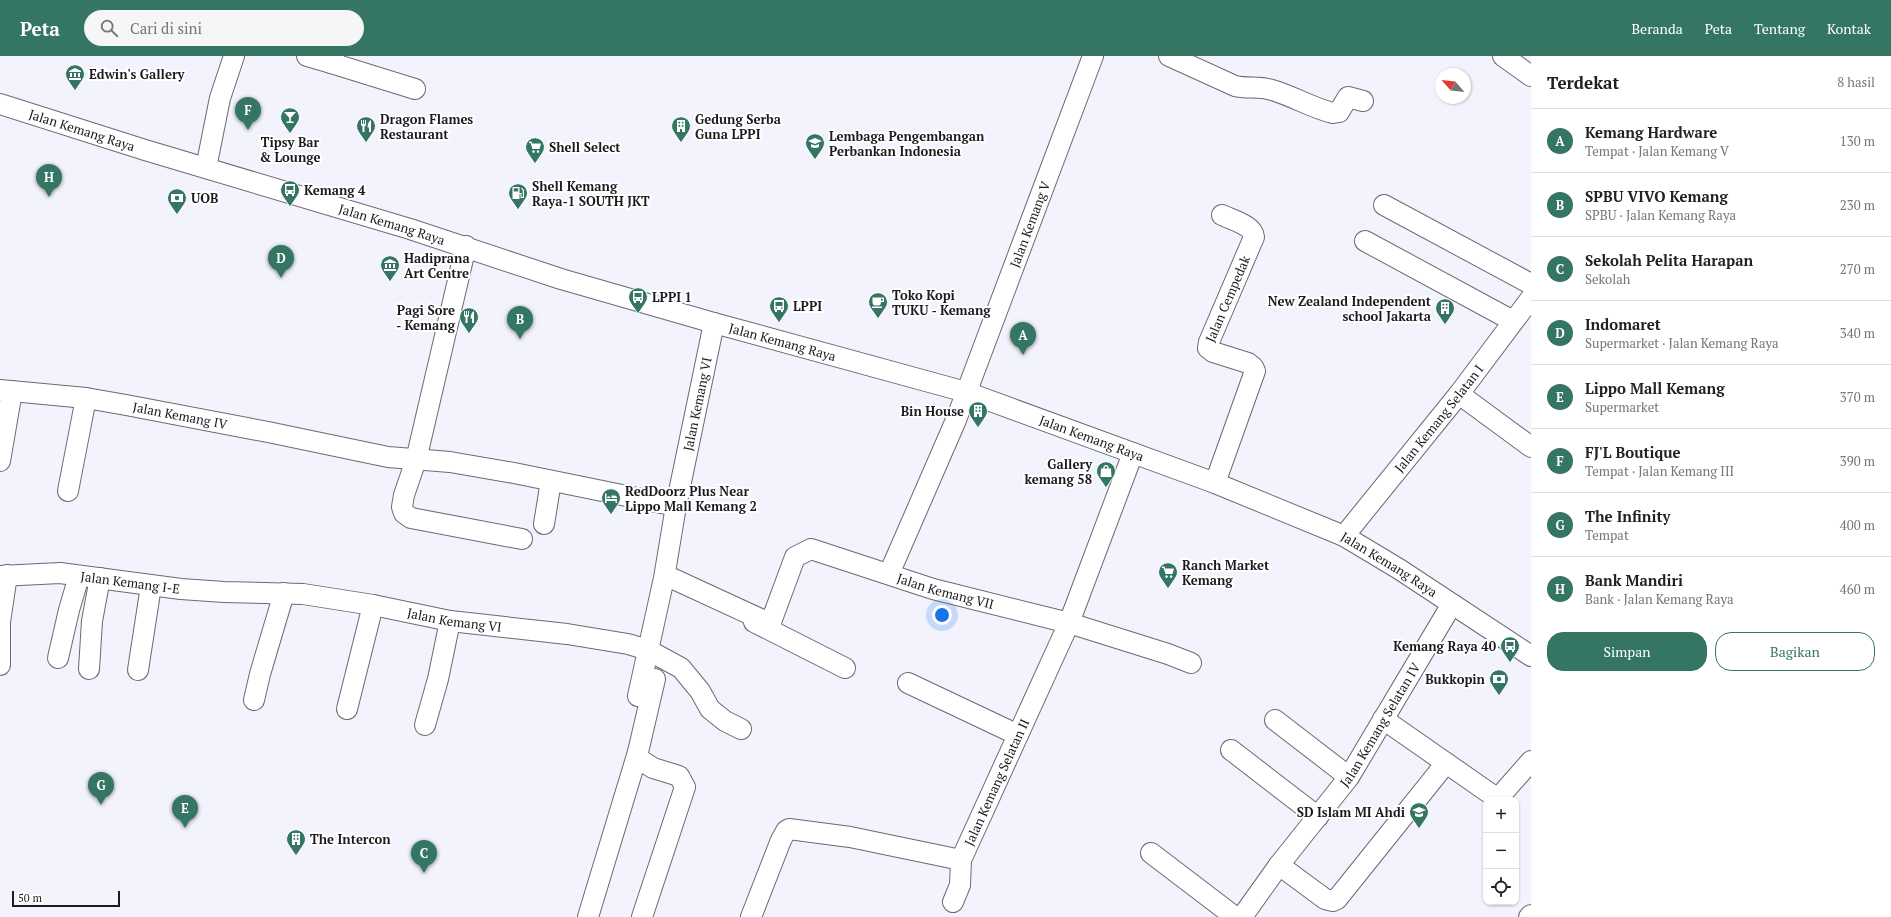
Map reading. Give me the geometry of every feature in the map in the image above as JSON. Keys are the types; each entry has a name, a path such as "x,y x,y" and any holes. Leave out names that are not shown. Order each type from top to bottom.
{"street":[{"path":"206,168 220,98 234,56"},
{"path":"307,56 332,59 415,89"},
{"name":"Jalan Kemang V","path":"966,392 1093,56"},
{"path":"1169,56 1235,86 1243,88 1257,87 1273,90 1333,113 1339,112 1348,97 1363,101"},
{"path":"1503,56 1530,75"},
{"name":"Jalan Kemang Raya","path":"0,104 466,246 561,279 714,323 966,392 1215,483 1344,536 1531,656"},
{"path":"1384,205 1531,284"},
{"name":"Jalan Cempedak","path":"1215,483 1255,371 1248,363 1213,352 1208,348 1209,342 1254,237 1251,230 1247,227 1222,215"},
{"path":"1365,241 1513,321"},
{"path":"466,246 416,460 404,495 402,507 404,514 411,518 522,539"},
{"name":"Jalan Kemang Selatan I","path":"1344,536 1459,394 1531,298"},
{"name":"Jalan Kemang VI","path":"638,696 652,652 676,506 714,323"},
{"name":"Jalan Kemang IV","path":"0,461 6,390 86,398 268,432 388,457 450,462 676,506"},
{"name":"Jalan Kemang VII","path":"966,392 889,574 933,589 1069,623 1168,654 1191,663"},
{"path":"1459,394 1531,447"},
{"path":"68,491 86,398"},
{"name":"Jalan Kemang Selatan II","path":"751,917 781,840 786,831 789,830 850,837 961,860 1069,623 1134,453"},
{"path":"544,524 551,481"},
{"path":"665,577 769,623 772,622 796,557 811,549 889,574"},
{"name":"Jalan Kemang I-E","path":"3,575 40,573 100,578 151,586 224,592 261,593"},
{"path":"0,665 0,622 3,575"},
{"path":"58,658 69,610 79,576"},
{"path":"665,577 846,668"},
{"path":"89,669 92,622 100,578"},
{"path":"138,670 151,586"},
{"name":"Jalan Kemang VI","path":"261,593 284,593 373,605 450,621 567,634 628,644 652,652"},
{"path":"254,700 260,674 284,593"},
{"name":"Jalan Kemang Selatan IV","path":"1242,917 1279,865 1350,777 1452,604"},
{"path":"347,709 373,605"},
{"path":"425,725 438,679 450,621"},
{"path":"652,652 681,668 700,691 710,709 725,722 742,729"},
{"path":"588,917 638,752 655,678 652,652"},
{"path":"908,683 1018,735"},
{"path":"1383,719 1493,796 1499,796 1531,761"},
{"path":"1276,720 1350,777"},
{"path":"1231,750 1318,817"},
{"path":"638,752 639,759 643,763 679,776 685,787 642,917"},
{"path":"1279,865 1325,899 1333,901 1337,900 1446,763"},
{"path":"1151,853 1235,917"},
{"path":"953,902 960,885 961,860"}],"place":[{"name":"Edwin's Gallery","path":"75,91"},
{"name":"FJ'L Boutique","path":"248,130"},
{"name":"Tipsy Bar & Lounge","path":"290,134"},
{"name":"Dragon Flames Restaurant","path":"366,143"},
{"name":"Gedung Serba Guna LPPI","path":"681,143"},
{"name":"Lembaga Pengembangan Perbankan Indonesia","path":"815,160"},
{"name":"Shell Select","path":"535,164"},
{"name":"Bank Mandiri","path":"49,197"},
{"name":"Kemang 4","path":"290,207"},
{"name":"Shell Kemang Raya-1 SOUTH JKT","path":"518,210"},
{"name":"UOB","path":"177,215"},
{"name":"Indomaret","path":"281,278"},
{"name":"Hadiprana Art Centre","path":"390,282"},
{"name":"LPPI 1","path":"638,314"},
{"name":"Toko Kopi TUKU - Kemang","path":"878,319"},
{"name":"LPPI","path":"779,323"},
{"name":"New Zealand Independent school Jakarta","path":"1445,325"},
{"name":"Pagi Sore - Kemang","path":"469,334"},
{"name":"SPBU VIVO Kemang","path":"520,339"},
{"name":"Kemang Hardware","path":"1023,355"},
{"name":"Bin House","path":"978,428"},
{"name":"Gallery kemang 58","path":"1106,488"},
{"name":"RedDoorz Plus Near Lippo Mall Kemang 2","path":"611,515"},
{"name":"Ranch Market Kemang","path":"1168,589"},
{"name":"Kemang Raya 40","path":"1510,663"},
{"name":"Bukkopin","path":"1499,696"},
{"name":"The Infinity","path":"101,805"},
{"name":"Lippo Mall Kemang","path":"185,828"},
{"name":"SD Islam MI Ahdi","path":"1419,829"},
{"name":"The Intercon","path":"296,856"},
{"name":"Sekolah Pelita Harapan","path":"424,873"}]}
